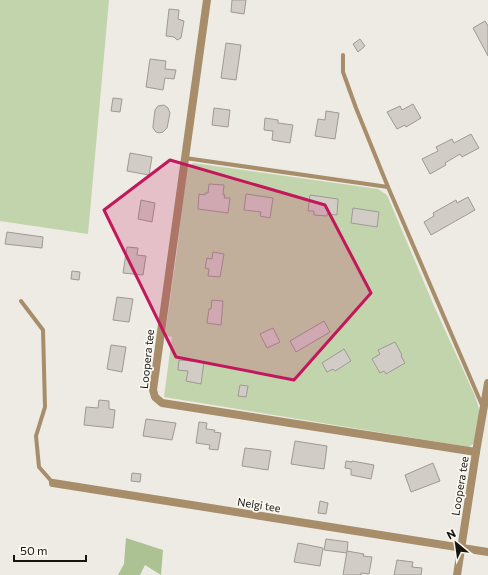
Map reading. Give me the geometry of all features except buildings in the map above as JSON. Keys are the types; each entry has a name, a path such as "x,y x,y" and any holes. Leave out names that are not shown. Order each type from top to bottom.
{"street":[{"name":"Loopera tee","path":"207,0 153,390 155,397 162,403 476,452"},
{"name":"Loopera tee","path":"457,575 488,383"},
{"name":"Nelgi tee","path":"53,483 488,552"}],"lane":[{"path":"343,55 343,72 356,108 388,187 484,409"},
{"path":"185,158 388,187"},
{"path":"21,301 43,330 45,407 36,436 40,467 53,483"}],"highlighted area":[{"path":"170,160 325,205 371,293 294,380 176,357 104,210"}],"green space":[{"path":"0,0 109,0 88,234 0,221"},
{"path":"193,163 378,189 387,195 434,306 475,396 480,412 476,442 469,447 164,397 172,337 165,335 177,251 186,170"},
{"path":"126,538 163,550 161,575 145,565 140,575 118,575 124,564"}]}
